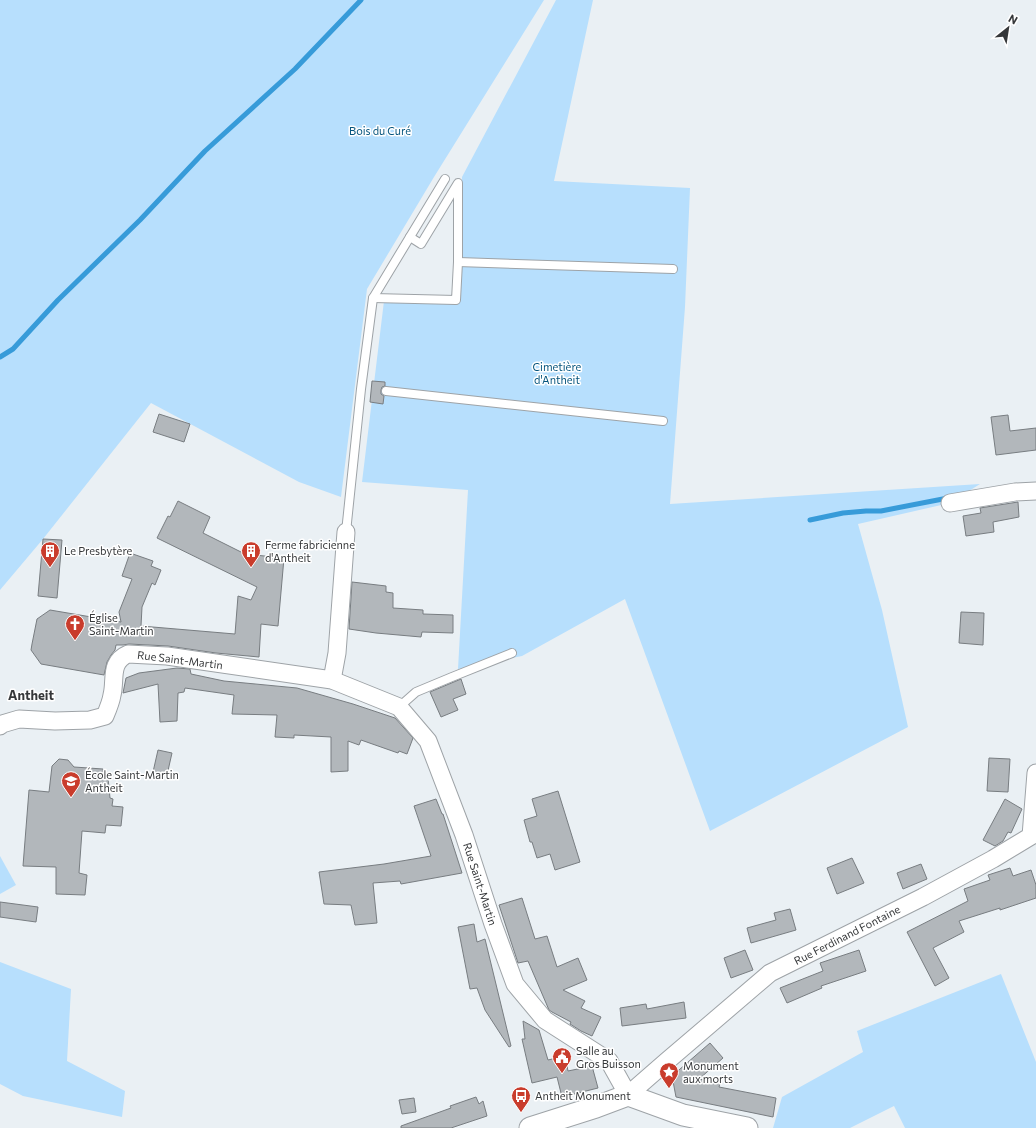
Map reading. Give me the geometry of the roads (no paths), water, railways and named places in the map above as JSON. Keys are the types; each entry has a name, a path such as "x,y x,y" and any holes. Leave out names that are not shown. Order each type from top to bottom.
{"street":[{"path":"950,503 1015,492 1036,491"},
{"path":"332,680 337,653 346,532"},
{"name":"Rue Saint-Martin","path":"1,725 19,719 55,721 90,720 105,716 113,695 114,671 122,657 128,654 167,656 332,680 400,707 428,741 464,835 492,924 515,984 545,1020 609,1061 628,1095"},
{"name":"Rue Ferdinand Fontaine","path":"628,1095 770,974 923,897 994,859 1031,836 1036,773"},
{"path":"530,1128 596,1108 628,1095 683,1115 747,1128"}],"lane":[{"path":"346,532 361,389 373,298 445,178"},
{"path":"373,298 456,300 458,262 458,183 421,244 410,237"},
{"path":"458,262 673,269"},
{"path":"386,392 663,421"},
{"path":"400,707 416,692 512,653"}],"waterway":[{"path":"0,357 13,349 58,300 140,220 205,151 295,69 361,0"},
{"path":"810,520 843,513 881,511 948,498"}],"place":[{"name":"Le Presbytère","path":"50,568"},
{"name":"Ferme fabricienne d'Antheit","path":"251,568"},
{"name":"Église Saint-Martin","path":"75,641"},
{"name":"École Saint-Martin Antheit","path":"71,798"},
{"name":"Salle au Gros Buisson","path":"562,1074"},
{"name":"Monument aux morts","path":"669,1089"},
{"name":"Antheit Monument","path":"521,1113"}],"district":[{"name":"Antheit","path":"31,695"}],"park label":[{"name":"Bois du Curé","path":"380,131"},
{"name":"Cimetière d'Antheit","path":"557,373"}]}
